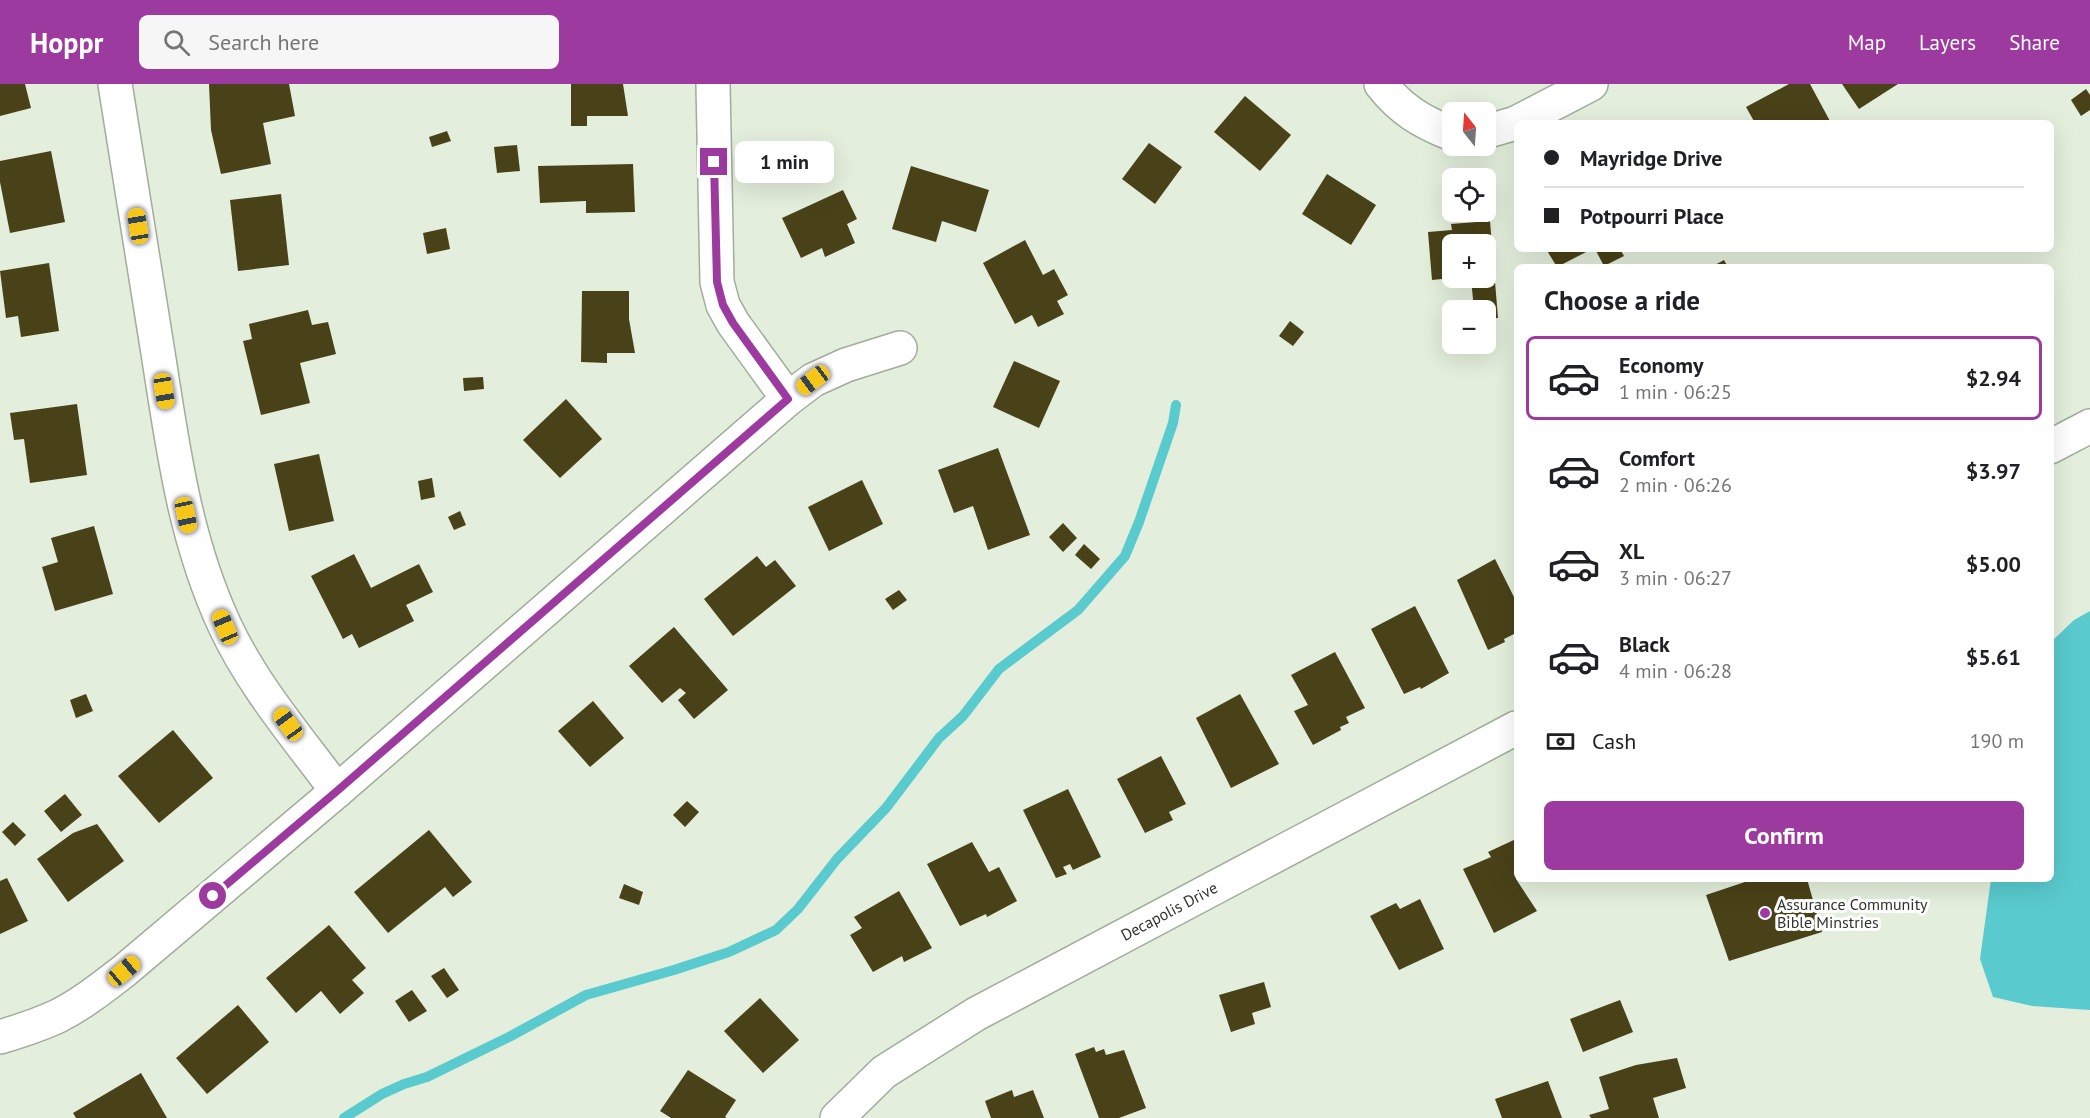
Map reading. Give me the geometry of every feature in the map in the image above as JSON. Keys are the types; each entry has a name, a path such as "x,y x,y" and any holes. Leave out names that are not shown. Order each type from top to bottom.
{"street":[{"path":"115,84 175,462 190,533 202,572 225,627 251,674 337,791"},
{"path":"713,84 717,282 723,305 733,323 788,399"},
{"path":"1381,84 1393,99 1413,116 1442,129"},
{"path":"1522,120 1591,84"},
{"path":"1496,129 1514,124"},
{"path":"0,1037 60,1015 124,971 337,791 788,399 813,380 846,365 900,348"},
{"path":"2054,445 2090,426"},
{"name":"Decapolis Drive","path":"837,1118 884,1072 976,1014 1514,729"}],"water":[{"path":"2090,611 2090,1010 2032,1006 1993,997 1980,959 1991,882 2054,882 2054,639 2074,620"}],"building":[{"path":"0,84 25,84 31,108 0,116"},
{"path":"209,84 289,84 295,116 263,123 271,164 221,174 211,130"},
{"path":"571,84 623,84 628,116 587,116 587,126 571,126"},
{"path":"1789,84 1810,84 1829,120 1753,120 1746,107"},
{"path":"1842,84 1898,84 1859,109"},
{"path":"2086,89 2090,95 2090,110 2081,116 2071,100"},
{"path":"1245,96 1291,135 1260,171 1214,132"},
{"path":"447,131 451,141 432,147 429,137"},
{"path":"1149,143 1182,167 1155,204 1122,179"},
{"path":"517,145 520,171 497,173 494,147"},
{"path":"51,151 65,222 10,233 0,182 0,161"},
{"path":"633,164 635,212 586,213 586,201 540,203 538,166"},
{"path":"911,166 989,190 976,232 942,221 936,242 892,229"},
{"path":"1327,174 1376,205 1351,245 1302,214"},
{"path":"843,190 857,219 847,224 855,243 825,257 822,248 801,258 782,218"},
{"path":"281,194 289,265 238,271 230,200"},
{"path":"1490,222 1491,234 1442,234 1442,279 1432,280 1428,232 1452,230 1451,224"},
{"path":"446,228 450,249 427,254 423,233"},
{"path":"1025,240 1043,275 1054,269 1068,295 1057,301 1064,314 1038,327 1032,315 1015,324 983,263"},
{"path":"1548,252 1586,252 1563,264 1555,264"},
{"path":"1597,252 1622,252 1624,256 1608,264 1603,264"},
{"path":"49,263 59,331 21,337 18,316 6,318 0,271"},
{"path":"1472,288 1496,288 1498,318 1496,318 1496,300 1473,300"},
{"path":"582,291 629,291 629,319 635,353 607,353 607,363 581,362"},
{"path":"308,310 312,325 328,322 336,354 300,363 310,403 261,415 243,341 252,339 249,324"},
{"path":"1290,321 1304,332 1293,346 1279,336"},
{"path":"1014,361 1060,381 1039,428 993,407"},
{"path":"483,377 484,389 464,391 463,378"},
{"path":"566,399 602,439 560,478 523,440"},
{"path":"77,404 87,475 30,483 24,439 14,440 10,413"},
{"path":"998,448 1030,535 988,550 973,506 954,513 938,470"},
{"path":"319,454 334,521 289,531 274,464"},
{"path":"432,478 435,497 421,500 418,481"},
{"path":"862,480 883,524 829,551 808,507"},
{"path":"460,511 466,525 454,530 448,517"},
{"path":"1063,523 1077,538 1063,552 1049,537"},
{"path":"94,526 113,594 55,611 42,567 58,562 51,538"},
{"path":"1084,544 1100,559 1091,569 1075,555"},
{"path":"354,554 371,588 419,564 433,592 406,605 414,621 359,648 352,634 343,639 311,576"},
{"path":"757,556 766,567 775,560 796,586 733,636 704,599"},
{"path":"1495,559 1514,597 1514,634 1504,639 1505,642 1488,650 1457,580"},
{"path":"899,590 907,600 893,610 885,599"},
{"path":"1415,606 1449,673 1421,689 1420,687 1404,694 1371,629"},
{"path":"674,627 728,690 694,719 678,700 686,693 680,688 662,703 629,666"},
{"path":"1335,652 1365,708 1346,717 1349,723 1340,727 1341,730 1313,745 1294,711 1308,705 1291,675"},
{"path":"86,694 93,711 76,718 70,700"},
{"path":"1240,694 1279,764 1231,788 1196,718"},
{"path":"593,701 624,738 590,767 558,731"},
{"path":"173,730 213,778 159,823 118,776"},
{"path":"1161,756 1186,804 1169,812 1173,820 1145,833 1117,779"},
{"path":"1068,789 1101,857 1073,870 1070,864 1063,867 1067,874 1056,878 1023,810"},
{"path":"65,794 82,815 61,832 44,811"},
{"path":"687,801 699,812 685,827 673,815"},
{"path":"13,822 26,835 15,846 2,832"},
{"path":"97,824 124,861 68,902 37,859 73,833"},
{"path":"429,830 472,882 453,897 445,887 388,933 354,892"},
{"path":"1514,840 1514,882 1518,882 1537,911 1494,933 1463,869 1491,857 1488,852"},
{"path":"972,842 989,872 999,867 1017,901 987,917 986,914 960,926 927,864"},
{"path":"7,878 28,921 0,934 0,881"},
{"name":"Assurance Community Bible Minstries","path":"1745,882 1808,882 1822,932 1729,961 1706,895"},
{"path":"624,884 643,892 639,905 619,898"},
{"path":"899,891 932,948 904,962 902,956 873,972 850,935 862,928 854,917"},
{"path":"1420,899 1444,949 1399,970 1370,916 1396,903 1400,909"},
{"path":"329,925 366,968 352,980 364,993 340,1014 321,991 296,1013 266,978"},
{"path":"444,968 459,990 447,998 431,976"},
{"path":"1264,982 1271,1007 1252,1013 1255,1024 1231,1032 1219,995"},
{"path":"412,990 427,1011 409,1022 395,1001"},
{"path":"760,998 799,1040 763,1073 724,1031"},
{"path":"1620,1000 1633,1032 1583,1052 1570,1019"},
{"path":"238,1005 269,1042 207,1094 176,1058"},
{"path":"1094,1047 1096,1052 1104,1049 1106,1055 1124,1050 1146,1108 1119,1118 1099,1118 1075,1054"},
{"path":"1677,1058 1686,1088 1653,1098 1659,1118 1591,1118 1589,1115 1609,1109 1599,1077 1636,1065"},
{"path":"688,1070 736,1100 725,1117 727,1118 671,1118 660,1111"},
{"path":"141,1073 167,1118 76,1118 73,1113"},
{"path":"1548,1081 1562,1118 1502,1118 1495,1099"},
{"path":"1012,1090 1014,1097 1033,1090 1044,1118 991,1118 985,1101"}],"waterway":[{"path":"344,1118 382,1094 427,1077 509,1037 586,995 729,952 776,930 798,909 837,859 886,808 939,738 963,716 999,669 1078,610 1125,556 1173,423 1176,405"}],"place":[{"name":"Assurance Community Bible Minstries","path":"1765,913"}],"route":[{"path":"213,896 788,399 733,323 723,305 717,282 714,162"}]}
